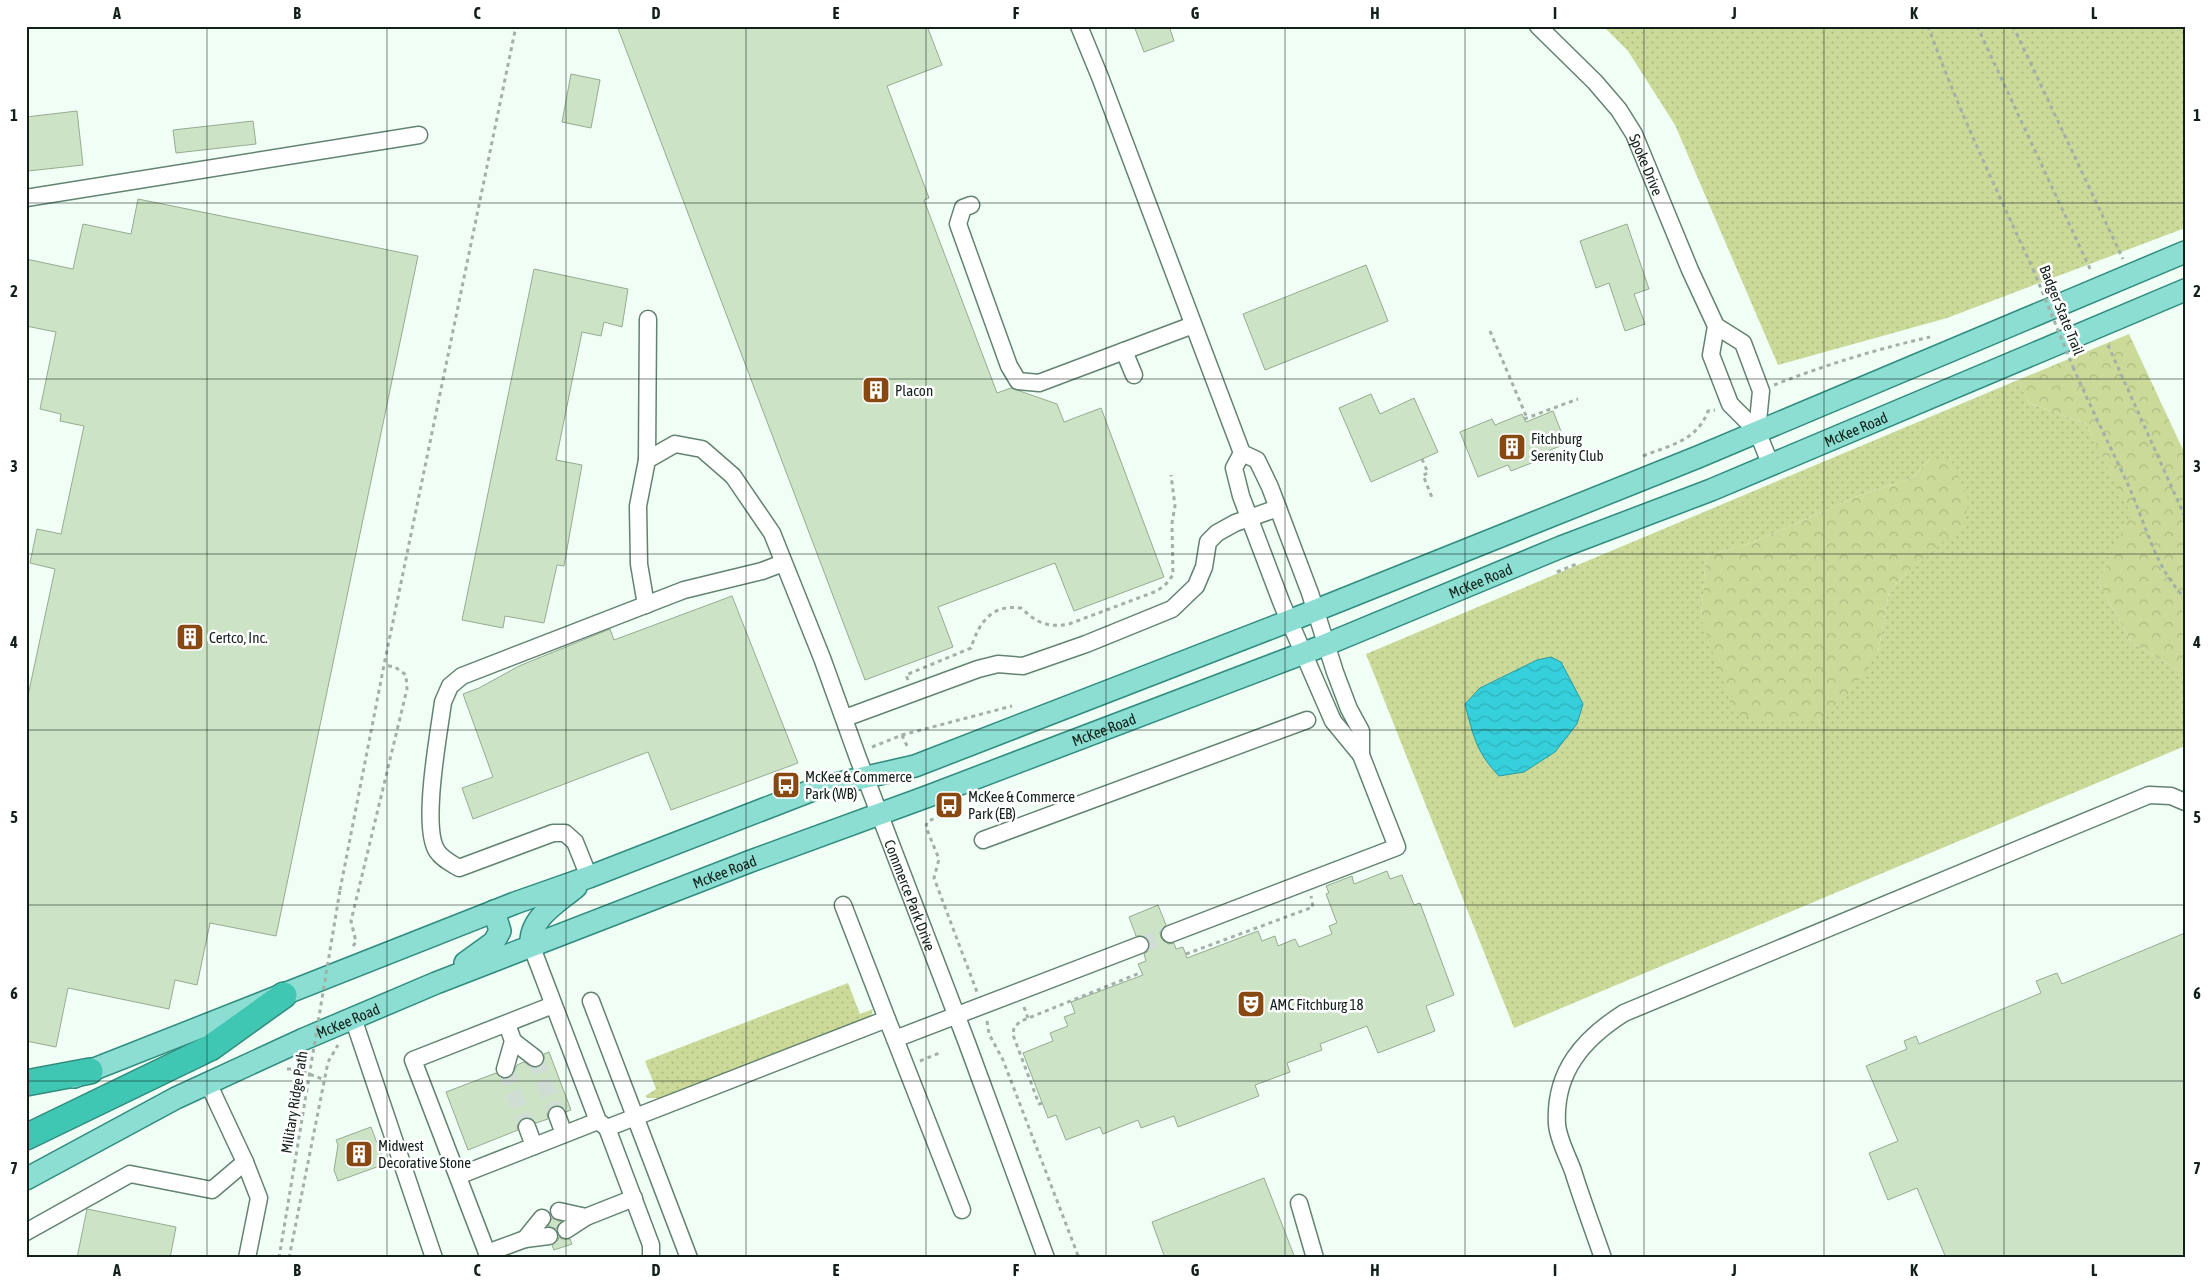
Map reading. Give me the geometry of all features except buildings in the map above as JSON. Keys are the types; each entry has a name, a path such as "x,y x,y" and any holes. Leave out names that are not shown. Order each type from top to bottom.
{"highway":[{"path":"26,1137 210,1048 284,995"},
{"path":"26,1083 90,1071"}],"main road":[{"path":"26,1094 90,1071 494,911 589,877 818,788 915,766 1289,621 1757,431 2124,261 2185,252"},
{"name":"McKee Road","path":"26,1179 126,1124 208,1083 436,983 531,945 1325,645 1561,548 1711,490 1770,463 2185,290"},
{"path":"531,945 531,932 540,917 589,877"},
{"path":"436,983 494,942 500,931 494,911"}],"street":[{"path":"1079,26 1242,453 1257,460 1278,508 1315,610 1325,645 1349,709 1361,731 1361,755"},
{"name":"Spoke Drive","path":"1538,26 1589,76 1620,110 1634,134 1716,326"},
{"path":"26,198 419,135"},
{"path":"971,205 963,208 958,224 1009,366 1018,380 1039,382 1193,325"},
{"path":"646,605 638,564 638,506 647,460 648,319"},
{"path":"1757,431 1761,391 1746,350 1742,342 1716,326 1711,355 1730,404 1757,431 1770,463"},
{"path":"1124,351 1134,376"},
{"name":"Commerce Park Drive","path":"647,460 675,444 702,450 733,476 772,533 845,718 865,778 956,1015 1046,1258"},
{"path":"1170,934 1397,847 1361,755 1333,721 1289,621 1250,518 1234,468 1242,453"},
{"path":"845,718 912,692 998,664 1023,666 1086,644 1172,609 1196,586 1204,568 1208,542 1216,533 1278,508"},
{"path":"589,877 575,842 566,833 553,833 459,868 447,861 437,850 429,816 442,702 450,686 462,676 684,590 783,564"},
{"path":"983,840 1307,720"},
{"path":"1604,1258 1582,1201 1557,1126 1561,1087 1569,1064 1585,1043 1604,1026 1624,1013 2149,795 2172,796 2185,802"},
{"path":"843,905 962,1210"},
{"path":"531,945 553,1005 634,1198 651,1245 651,1258"},
{"path":"895,1039 1140,945"},
{"path":"591,1001 689,1258"},
{"path":"549,1236 525,1239 488,1256 413,1060 553,1005"},
{"path":"353,1018 434,1258"},
{"path":"458,1176 564,1134 635,1117 887,1019"},
{"path":"507,1024 513,1041 535,1058"},
{"path":"505,1069 513,1041"},
{"path":"208,1083 245,1162 259,1198 248,1258"},
{"path":"557,1116 564,1134"},
{"path":"527,1127 534,1146"},
{"path":"26,1232 130,1174 212,1190 245,1162"},
{"path":"566,1230 586,1217 634,1198"},
{"path":"1299,1203 1315,1258"},
{"path":"559,1211 586,1217"},
{"path":"525,1239 542,1218"}],"path":[{"name":"Military Ridge Path","path":"279,1258 340,890 384,664 516,26"},
{"name":"Badger State Trail","path":"1928,26 1974,141 2033,269 2073,367 2130,489 2160,561 2167,576 2185,598"},
{"path":"1977,26 2090,271 2098,268"},
{"path":"2013,26 2124,261"},
{"path":"2037,294 2046,290"},
{"path":"1490,331 1526,418 1578,399"},
{"path":"1778,384 1794,376 1880,348 1939,335"},
{"path":"2108,345 2185,517"},
{"path":"1686,438 1691,436 1703,424 1708,411 1713,411"},
{"path":"1422,459 1428,473 1422,475 1433,500"},
{"path":"912,692 906,674 971,648 980,625 1000,608 1021,608 1037,622 1047,626 1057,626 1069,624 1157,590 1166,584 1173,575 1174,562 1172,524 1175,506 1171,475"},
{"path":"356,942 351,921 407,689 406,675 395,667 384,664"},
{"path":"871,747 908,734"},
{"path":"902,735 908,749"},
{"path":"940,816 927,822 926,826 938,859 934,878 987,1019 989,1034 1003,1060 1078,1258"},
{"path":"1186,954 1313,907 1310,897 1319,893"},
{"path":"1042,1103 1039,1104 1013,1035 1014,1026 1028,1018 1142,972"},
{"path":"1025,1010 1028,1018"},
{"path":"289,1258 328,1062 335,1050"},
{"path":"905,1066 942,1052"},
{"path":"296,1069 325,1080"}],"green space":[{"path":"1603,26 2185,26 2185,228 1947,318 1778,365 1675,125 1628,51"},
{"path":"2129,334 2185,454 2185,674 2131,642 2098,582 2131,514 2086,424 2029,403 2018,380"},
{"path":"2018,380 2029,403 2086,424 2132,514 2098,582 2131,642 2185,674 2185,746 1514,1028 1366,654","holes":["1930,459 1907,572 1889,592 1878,652 1701,618 1706,556 1751,543 1858,496 1912,478"]},
{"path":"1930,459 1952,462 1969,501 1963,525 1907,572 1889,592 1878,652 1850,694 1820,719 1776,723 1734,714 1701,618 1706,556 1751,543 1858,496 1912,478"},
{"path":"848,983 860,1014 873,1009 871,1016 660,1098 648,1098 645,1096 656,1089 645,1061"}],"water":[{"path":"1551,657 1561,662 1583,704 1577,724 1555,752 1524,772 1499,776 1485,759 1476,743 1465,704 1480,688 1537,660"}],"tunnel":[{"path":"1140,945 1170,934"},
{"path":"535,1058 557,1115"},
{"path":"505,1069 527,1127"}],"place":[{"name":"Placon","path":"876,390"},
{"name":"Fitchburg Serenity Club","path":"1512,447"},
{"name":"Certco, Inc.","path":"190,637"},
{"name":"McKee & Commerce Park (WB)","path":"786,785"},
{"name":"McKee & Commerce Park (EB)","path":"949,805"},
{"name":"AMC Fitchburg 18","path":"1251,1004"},
{"name":"Midwest Decorative Stone","path":"359,1154"}]}
